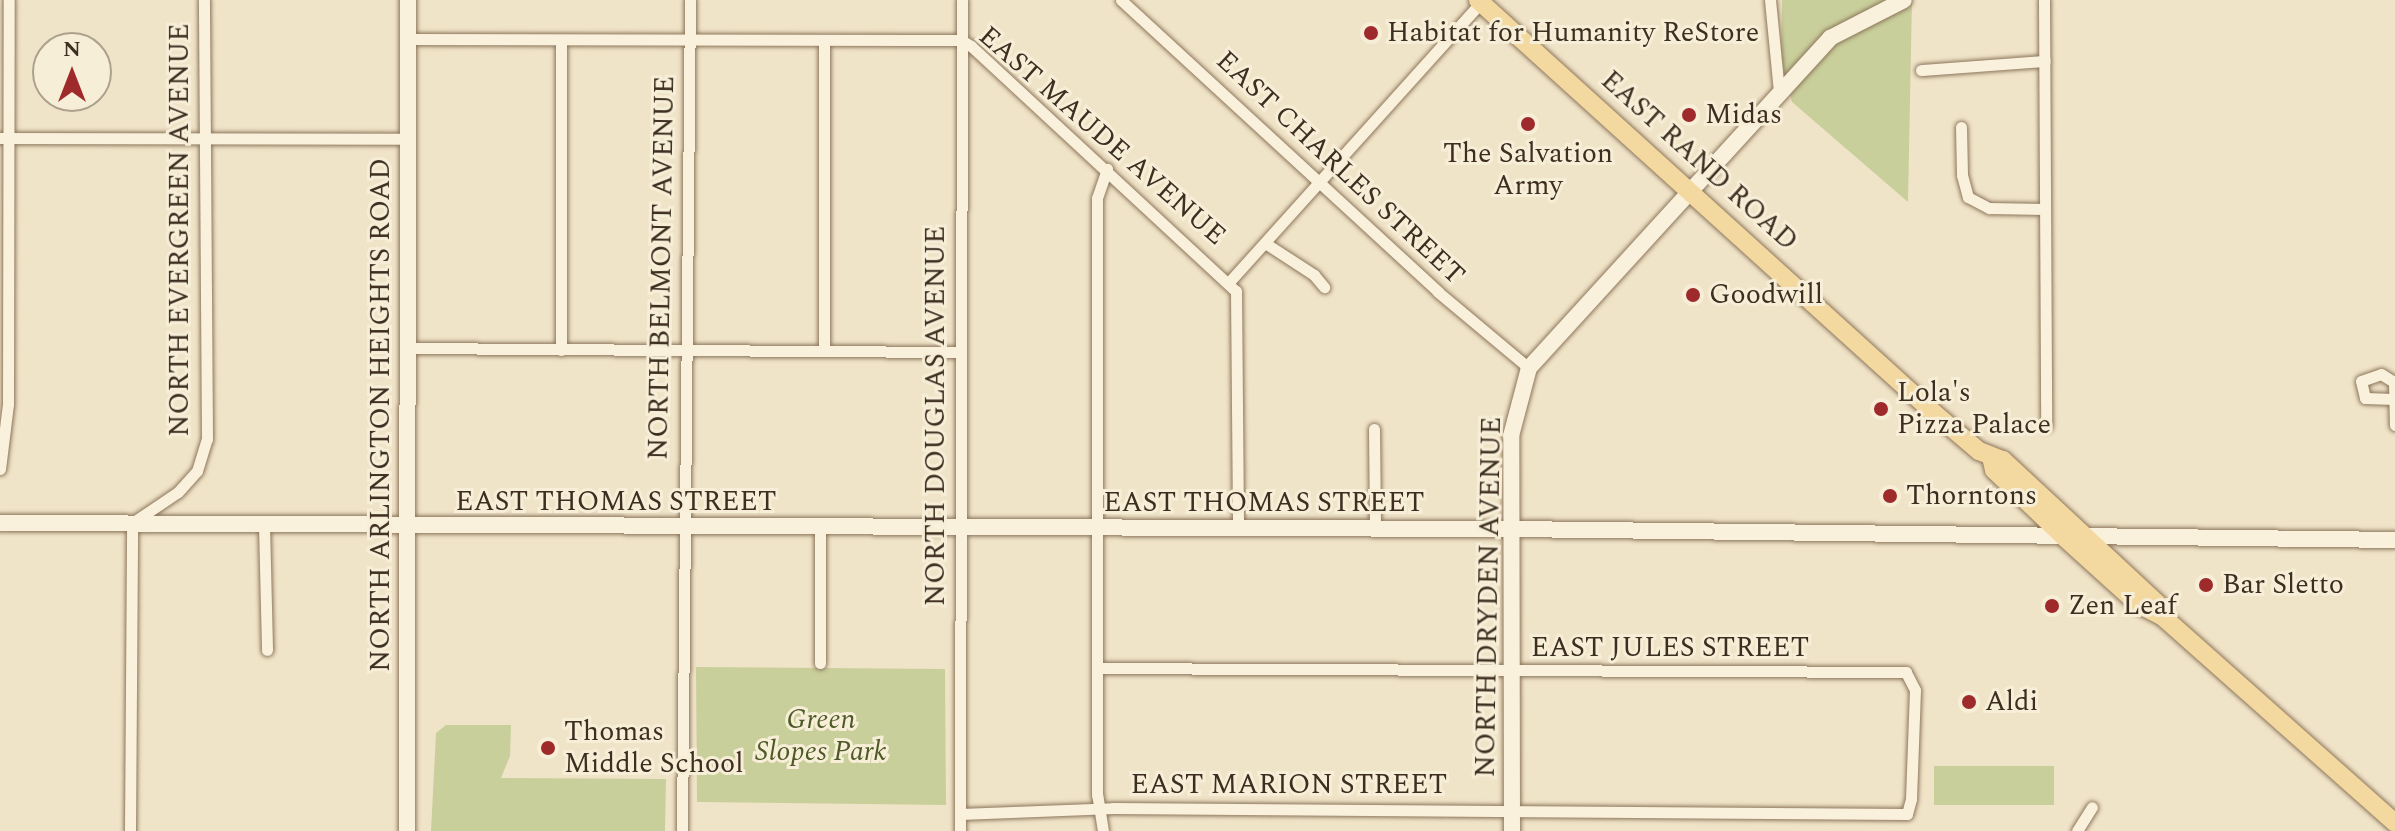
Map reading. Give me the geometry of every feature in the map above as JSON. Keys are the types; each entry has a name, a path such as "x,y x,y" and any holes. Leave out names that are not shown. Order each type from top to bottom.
{"main road":[{"name":"EAST RAND ROAD","path":"1481,1 1934,413 1991,457 2003,460 2161,607 2162,616"},
{"name":"EAST RAND ROAD","path":"1991,457 1994,470 2064,537 2138,604 2162,616 2395,823"}],"street":[{"path":"0,469 8,404 5,138 9,0"},
{"name":"NORTH EVERGREEN AVENUE","path":"132,523 178,492 197,471 207,439 204,0"},
{"name":"NORTH ARLINGTON HEIGHTS ROAD","path":"407,831 408,0"},
{"name":"NORTH BELMONT AVENUE","path":"682,831 683,416 690,350 690,0"},
{"name":"NORTH DOUGLAS AVENUE","path":"960,831 962,0"},
{"name":"EAST CHARLES STREET","path":"1121,0 1529,368"},
{"path":"1770,0 1779,92"},
{"name":"NORTH DRYDEN AVENUE","path":"1512,831 1511,436 1529,368 1830,38 1904,0"},
{"path":"2044,0 2046,426"},
{"path":"1238,529 1236,291 1230,281 1481,1"},
{"name":"EAST MAUDE AVENUE","path":"408,39 824,43 961,40 1230,281"},
{"path":"561,42 561,350"},
{"path":"824,43 824,350"},
{"path":"1921,70 2045,61"},
{"path":"1961,127 1968,197 1989,208 2045,209"},
{"path":"5,138 204,141 408,139"},
{"path":"1103,831 1098,813 1097,198 1107,169"},
{"path":"1265,243 1314,275 1324,287"},
{"path":"408,348 959,352"},
{"path":"2394,399 2395,425"},
{"path":"1374,429 1375,529"},
{"name":"EAST THOMAS STREET","path":"0,523 406,528 1511,529 2395,540"},
{"path":"130,831 132,523"},
{"path":"264,525 267,650"},
{"path":"820,528 820,663"},
{"name":"EAST JULES STREET","path":"1098,668 1906,672 1915,690 1907,814"},
{"path":"2077,831 2092,807"},
{"name":"EAST MARION STREET","path":"960,814 1098,813 1113,808 1907,814"}],"green space":[{"path":"1782,0 1912,0 1908,202 1792,102 1781,58"},
{"name":"Green Slopes Park","path":"696,667 945,669 946,805 697,802"},
{"path":"446,725 511,725 510,756 501,778 666,779 665,831 431,831 436,733"},
{"path":"1934,766 2054,766 2054,805 1934,805"}],"place":[{"name":"Habitat for Humanity ReStore","path":"1371,33"},
{"name":"Midas","path":"1689,115"},
{"name":"The Salvation Army","path":"1528,124"},
{"name":"Goodwill","path":"1693,295"},
{"name":"Lola's Pizza Palace","path":"1881,409"},
{"name":"Thorntons","path":"1890,496"},
{"name":"Bar Sletto","path":"2206,585"},
{"name":"Zen Leaf","path":"2052,606"},
{"name":"Aldi","path":"1969,702"},
{"name":"Thomas Middle School","path":"548,748"}]}
